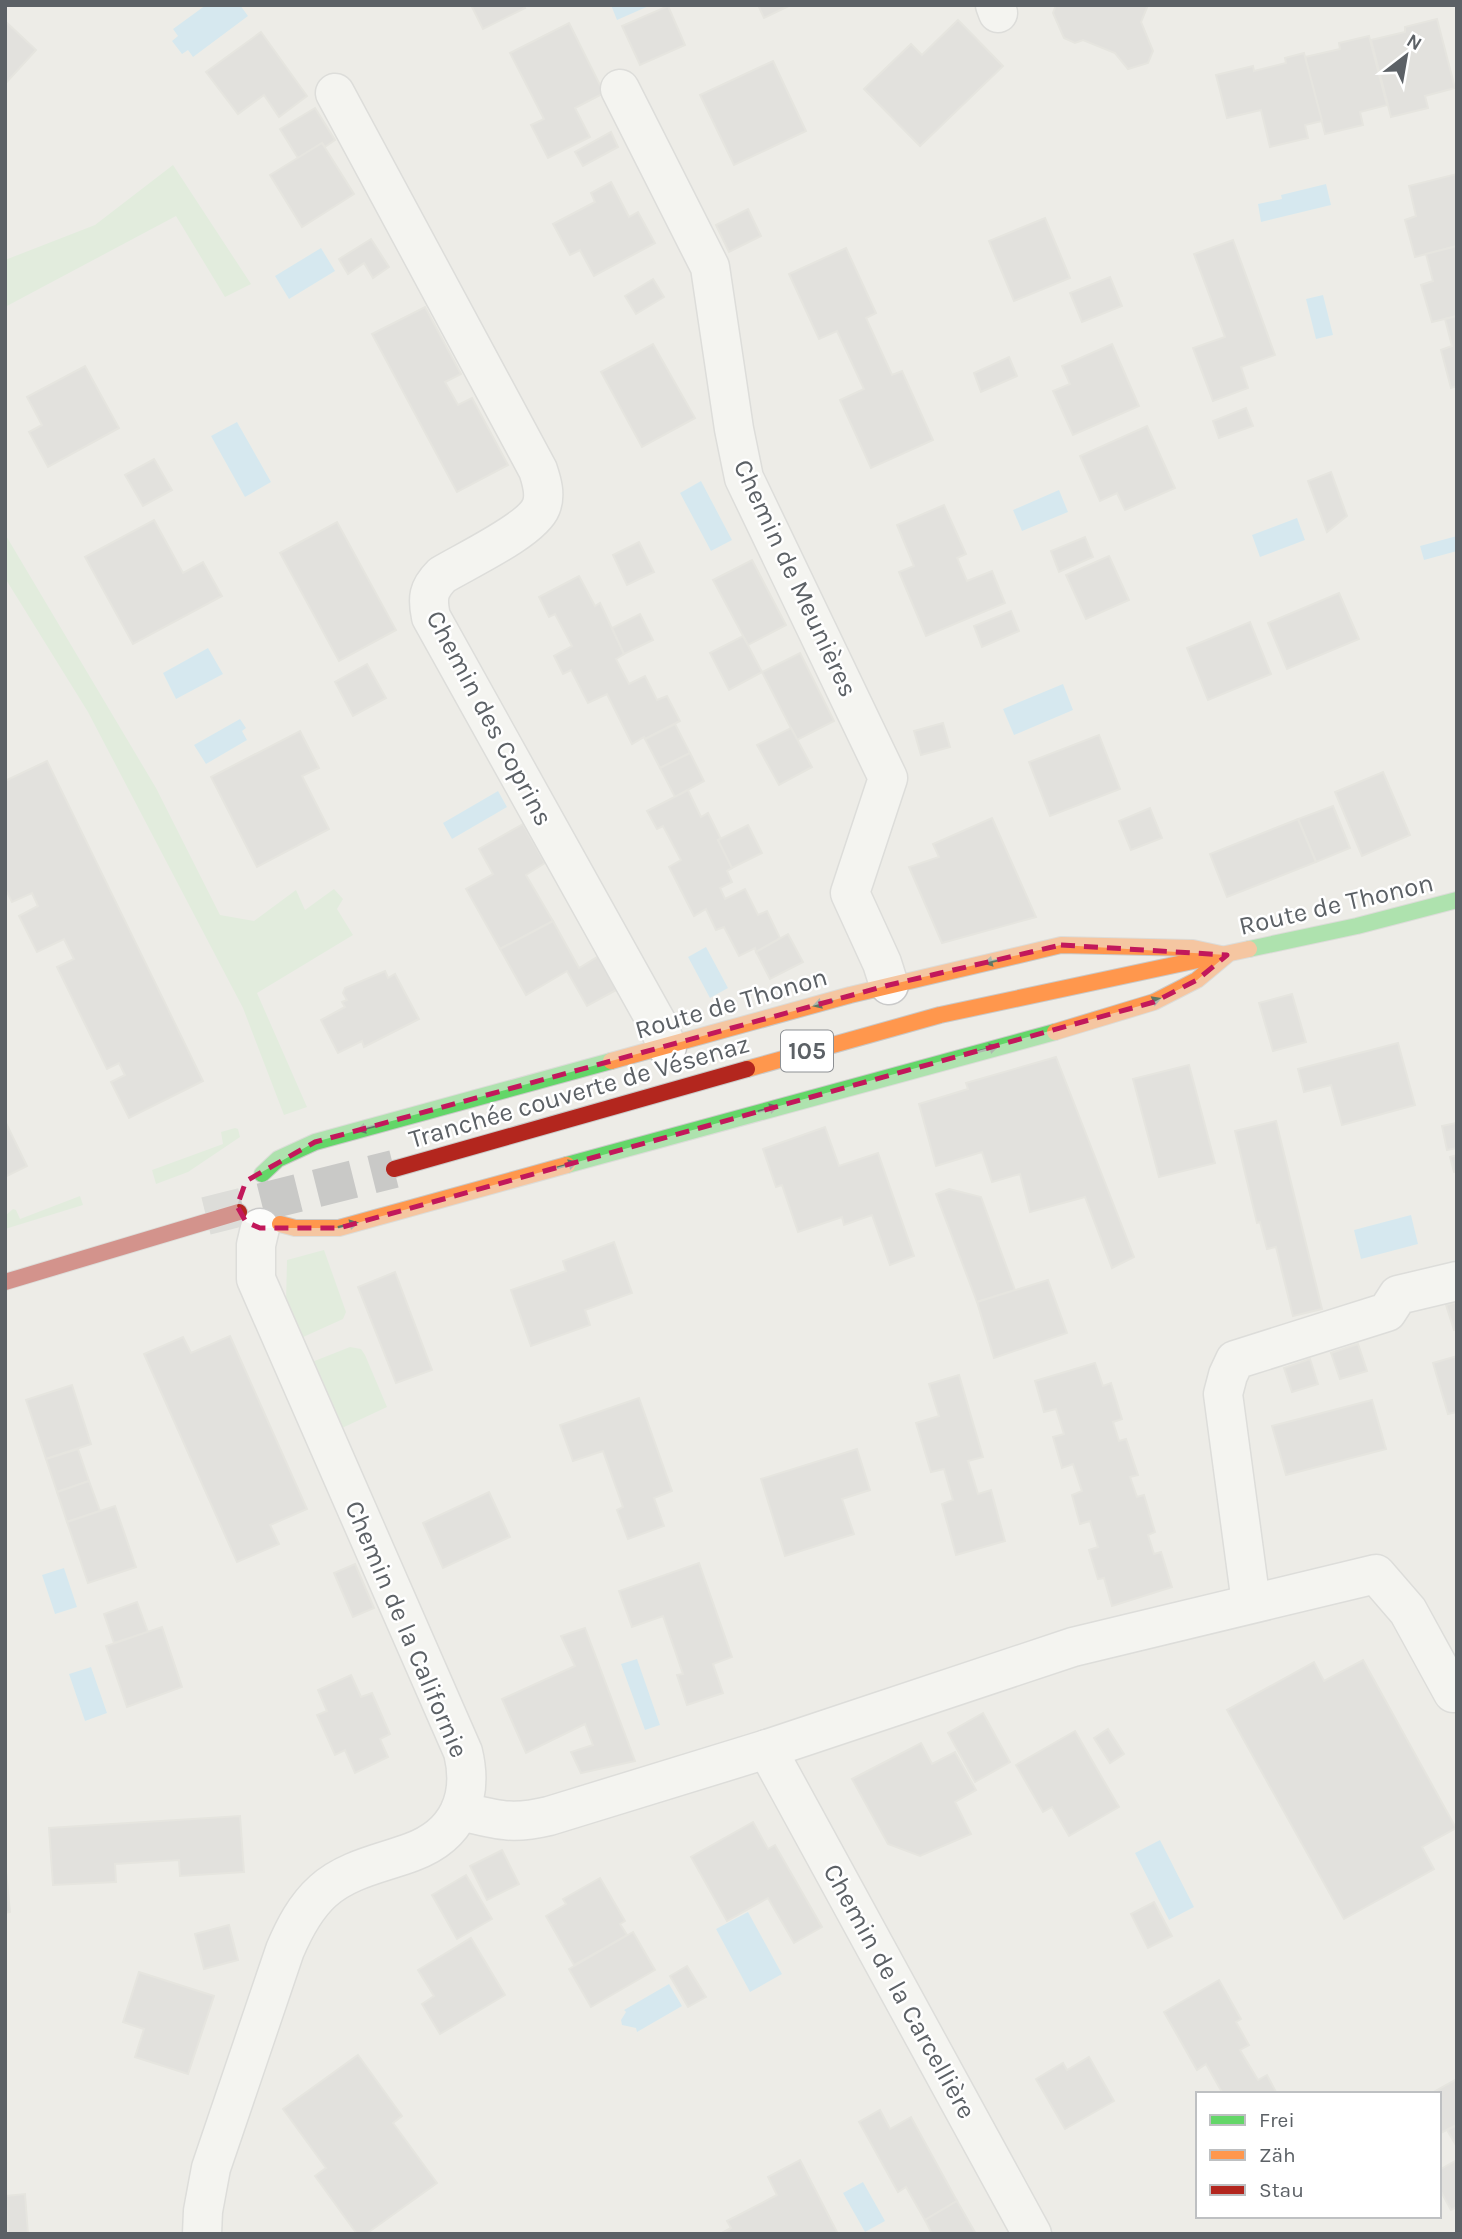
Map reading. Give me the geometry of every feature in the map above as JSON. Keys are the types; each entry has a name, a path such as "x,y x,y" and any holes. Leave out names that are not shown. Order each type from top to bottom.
{"street":[{"name":"Chemin de Meunières","path":"620,89 710,267 744,478 888,778 850,893 882,963 889,985"},
{"name":"Chemin des Coprins","path":"335,93 538,470 544,486 542,506 531,523 442,575 432,585 428,598 430,617 657,1023 667,1047"},
{"name":"Route de Thonon","path":"246,1181 262,1174 278,1159 315,1142 889,985 1061,945 1193,948 1227,955 1457,900"},
{"name":"Route de Thonon","path":"5,1282 261,1214 295,1228 339,1228 1086,1023 1154,1002 1197,980 1227,955"},
{"name":"Tranchée couverte de Vésenaz","path":"394,1169 792,1055 940,1016 1227,955"},
{"path":"262,1174 279,1178"},
{"name":"Chemin de la Californie","path":"202,2234 202,2211 211,2168 285,1950 295,1928 323,1891 375,1863 414,1851 435,1840 449,1828 460,1811 466,1793 468,1772 463,1752 256,1279 256,1245 261,1214"},
{"path":"1251,1603 1223,1394 1228,1375 1236,1360 1387,1312 1398,1294 1457,1281"},
{"path":"460,1811 504,1822 523,1822 767,1749 1073,1647 1376,1574 1408,1611 1453,1693"},
{"name":"Chemin de la Carcellière","path":"767,1749 1032,2234"}],"highlighted area":[{"path":"1061,945 1227,955 1197,980 1154,1002 339,1228 260,1228 246,1222 237,1206 246,1181 315,1142 889,985"}],"green space":[{"path":"173,165 251,284 225,297 176,216 5,307 5,260 95,225"},
{"path":"5,534 156,788 220,915 254,921 296,890 305,910 334,889 343,899 337,909 353,935 257,993 307,1107 284,1115 243,1008 88,712 5,578"},
{"path":"238,1129 240,1137 188,1172 156,1184 152,1170 223,1144 221,1132"},
{"path":"80,1196 83,1205 5,1229 5,1216 13,1209 20,1219"},
{"path":"324,1250 346,1312 343,1319 301,1338 286,1302 287,1260"},
{"path":"350,1347 361,1349 365,1355 387,1407 342,1428 312,1362"}],"water":[{"path":"206,5 240,5 248,16 193,57 188,50 182,54 172,41 178,36 173,29"},
{"path":"611,5 651,5 617,20"},
{"path":"1326,184 1331,205 1261,222 1258,204 1282,199 1281,195"},
{"path":"321,248 335,271 289,299 275,276"},
{"path":"1323,295 1333,335 1316,339 1306,299"},
{"path":"237,422 271,482 245,497 211,436"},
{"path":"701,481 732,540 711,551 680,493"},
{"path":"1059,490 1068,512 1022,531 1013,510"},
{"path":"1297,518 1305,540 1260,557 1252,535"},
{"path":"1457,536 1457,551 1424,560 1420,546"},
{"path":"208,648 223,674 176,699 163,673"},
{"path":"1063,684 1073,710 1014,735 1003,709"},
{"path":"240,719 246,728 242,731 247,740 206,764 194,745"},
{"path":"498,791 507,807 452,839 443,823"},
{"path":"706,947 728,988 710,998 688,957"},
{"path":"1411,1215 1418,1244 1361,1259 1354,1230"},
{"path":"64,1568 77,1607 55,1614 42,1575"},
{"path":"637,1659 660,1725 645,1730 621,1664"},
{"path":"91,1667 107,1713 85,1721 69,1674"},
{"path":"1160,1840 1194,1907 1169,1920 1135,1853"},
{"path":"748,1912 782,1974 750,1992 716,1929"},
{"path":"669,1984 682,2006 637,2032 636,2028 622,2025 621,2020 626,2012 624,2010"},
{"path":"863,2182 885,2221 865,2232 843,2193"}],"building":[{"path":"471,5 523,5 525,8 483,29"},
{"path":"758,5 788,5 789,6 764,18"},
{"path":"1056,5 1148,5 1141,22 1153,51 1148,63 1128,69 1115,53 1083,40 1075,43 1064,38 1053,13"},
{"path":"668,6 685,45 640,65 622,26"},
{"path":"1437,19 1455,88 1425,96 1428,108 1391,117 1371,40 1405,32 1405,27"},
{"path":"958,20 1003,66 920,146 864,89 911,44 922,55"},
{"path":"5,21 36,50 5,84"},
{"path":"569,23 604,93 575,108 590,137 548,158 531,125 544,119 510,53"},
{"path":"261,32 307,96 279,117 264,95 238,114 206,72"},
{"path":"1369,36 1387,105 1360,112 1363,125 1325,134 1305,57 1340,49 1339,43"},
{"path":"1304,53 1322,121 1305,125 1308,138 1270,147 1261,110 1227,118 1216,75 1253,66 1254,71 1286,63 1285,58"},
{"path":"773,61 806,131 734,165 700,95"},
{"path":"315,108 335,140 325,147 322,143 298,158 280,129"},
{"path":"611,132 618,147 583,166 575,152"},
{"path":"322,143 354,194 302,227 270,175"},
{"path":"1457,174 1457,246 1415,257 1405,220 1416,216 1409,186"},
{"path":"611,182 629,217 638,212 655,243 594,276 580,250 570,255 553,224 595,202 591,193"},
{"path":"748,209 761,236 729,252 716,225"},
{"path":"1045,218 1070,278 1014,301 989,241"},
{"path":"371,239 389,267 373,278 364,263 348,274 339,259"},
{"path":"1233,240 1275,355 1241,367 1248,388 1213,401 1193,348 1225,337 1194,254"},
{"path":"1457,246 1457,316 1432,322 1421,285 1433,281 1426,254"},
{"path":"846,248 876,313 866,318 892,375 902,371 933,440 871,468 840,400 864,389 837,331 819,339 789,274"},
{"path":"1110,277 1122,306 1082,322 1070,293"},
{"path":"653,279 664,297 636,314 625,296"},
{"path":"425,307 461,374 445,382 458,405 472,398 508,465 457,492 372,334"},
{"path":"1457,316 1457,386 1451,388 1441,350 1452,346 1445,319"},
{"path":"653,344 695,418 642,447 601,372"},
{"path":"1112,344 1139,406 1073,435 1053,391 1070,384 1062,366"},
{"path":"1009,357 1017,376 981,392 974,373"},
{"path":"85,366 119,428 48,467 29,432 42,425 27,397"},
{"path":"1246,408 1253,426 1219,438 1213,421"},
{"path":"1147,426 1175,488 1125,510 1117,493 1100,501 1080,456"},
{"path":"154,459 172,490 143,506 125,475"},
{"path":"1331,472 1347,516 1327,532 1308,481"},
{"path":"944,505 966,554 957,558 967,581 992,571 1005,603 926,636 899,572 914,566 897,525"},
{"path":"154,520 183,573 203,562 222,596 133,644 85,557"},
{"path":"337,522 396,630 339,661 280,553"},
{"path":"1085,537 1093,557 1059,572 1051,551"},
{"path":"639,542 654,572 627,585 613,555"},
{"path":"1109,556 1129,600 1086,619 1066,575"},
{"path":"752,560 786,625 748,645 713,580"},
{"path":"579,576 595,606 600,603 624,654 616,659 629,684 645,676 657,700 667,696 680,721 632,744 607,694 588,703 571,670 563,674 554,656 572,646 555,614 549,617 539,597"},
{"path":"1339,593 1359,639 1287,669 1268,623"},
{"path":"1011,611 1019,631 982,647 974,626"},
{"path":"640,614 653,640 624,654 612,628"},
{"path":"1250,622 1271,674 1208,700 1187,648"},
{"path":"743,636 762,672 729,690 710,653"},
{"path":"800,653 834,721 797,740 762,672"},
{"path":"367,664 386,698 353,716 335,682"},
{"path":"943,723 950,747 921,755 914,731"},
{"path":"675,724 690,753 660,768 645,739"},
{"path":"791,728 812,767 779,785 757,745"},
{"path":"300,731 319,768 302,776 329,829 257,867 211,777"},
{"path":"1099,735 1120,789 1050,816 1029,762"},
{"path":"690,753 704,781 675,797 660,768"},
{"path":"47,761 203,1081 129,1118 111,1082 125,1075 119,1063 107,1069 57,967 74,959 64,939 37,952 19,916 38,906 32,893 12,902 5,888 5,781"},
{"path":"1383,772 1410,835 1362,856 1335,792"},
{"path":"688,790 701,817 708,813 732,868 727,871 732,882 720,888 725,899 745,889 758,915 767,911 780,938 756,952 755,948 739,956 724,927 716,930 706,909 694,916 669,867 681,860 663,826 657,829 647,811"},
{"path":"1333,806 1350,848 1316,862 1298,819"},
{"path":"1150,808 1162,838 1131,850 1119,821"},
{"path":"992,818 1036,917 942,943 909,867 939,857 933,844"},
{"path":"1298,819 1316,862 1227,897 1210,854"},
{"path":"523,824 545,863 526,875 553,921 500,949 466,889 493,874 479,849"},
{"path":"748,825 762,853 732,868 718,840"},
{"path":"553,921 579,968 599,956 618,989 587,1006 567,971 526,995 500,949"},
{"path":"788,934 803,962 770,979 756,952"},
{"path":"385,971 388,978 395,974 419,1019 364,1047 362,1041 338,1053 321,1020 345,1007 342,1002 347,1000 343,993 345,988"},
{"path":"1292,994 1306,1042 1273,1051 1259,1003"},
{"path":"1398,1043 1415,1105 1342,1125 1331,1085 1304,1092 1298,1069"},
{"path":"1056,1057 1134,1257 1112,1268 1085,1197 1030,1212 1020,1174 992,1182 982,1152 936,1166 919,1104 968,1089 966,1083"},
{"path":"1189,1065 1215,1163 1159,1177 1133,1079"},
{"path":"5,1121 27,1166 5,1177"},
{"path":"1276,1121 1322,1309 1293,1316 1276,1247 1267,1249 1260,1222 1257,1223 1235,1131"},
{"path":"1456,1123 1457,1148 1447,1150 1442,1126"},
{"path":"825,1127 839,1166 878,1153 914,1256 890,1265 872,1215 844,1225 842,1217 798,1232 782,1185 776,1187 763,1149"},
{"path":"1457,1155 1457,1171 1454,1172 1450,1157"},
{"path":"949,1189 981,1197 1015,1290 977,1302 936,1194"},
{"path":"614,1242 632,1293 585,1310 590,1325 531,1346 511,1290 566,1271 563,1261"},
{"path":"395,1272 432,1370 396,1383 358,1287"},
{"path":"1048,1280 1067,1333 994,1358 977,1302"},
{"path":"1457,1302 1457,1329 1454,1330 1446,1305"},
{"path":"230,1336 307,1509 270,1525 279,1544 237,1562 144,1354 183,1337 191,1353"},
{"path":"1358,1344 1367,1371 1340,1379 1331,1353"},
{"path":"1457,1356 1457,1412 1448,1414 1433,1363"},
{"path":"1310,1359 1318,1384 1292,1392 1284,1368"},
{"path":"1095,1363 1103,1386 1111,1383 1122,1419 1113,1422 1119,1441 1126,1439 1138,1475 1130,1477 1137,1497 1144,1495 1155,1532 1148,1535 1154,1554 1161,1552 1172,1587 1112,1606 1104,1578 1098,1579 1089,1550 1098,1547 1090,1521 1080,1524 1072,1495 1082,1491 1073,1464 1062,1468 1053,1437 1064,1434 1056,1409 1044,1412 1035,1381"},
{"path":"959,1375 983,1457 968,1461 978,1494 991,1490 1005,1541 956,1555 942,1504 953,1500 944,1469 931,1472 916,1423 939,1416 929,1384"},
{"path":"72,1385 91,1444 46,1459 26,1400"},
{"path":"639,1398 672,1491 654,1498 664,1526 628,1539 617,1510 623,1507 603,1451 573,1461 560,1425"},
{"path":"1372,1400 1386,1449 1286,1475 1272,1426"},
{"path":"78,1449 89,1481 57,1492 46,1459"},
{"path":"857,1449 870,1490 842,1499 854,1534 785,1556 761,1479"},
{"path":"89,1481 100,1511 67,1522 57,1492"},
{"path":"489,1492 510,1537 443,1568 423,1523"},
{"path":"115,1506 136,1567 88,1583 67,1522"},
{"path":"699,1563 732,1657 713,1664 723,1693 687,1705 677,1675 683,1674 663,1616 632,1627 619,1591"},
{"path":"355,1564 374,1608 353,1617 334,1573"},
{"path":"137,1602 148,1632 114,1643 104,1614"},
{"path":"162,1627 182,1687 127,1707 106,1646"},
{"path":"585,1628 635,1761 581,1773 571,1752 593,1745 585,1724 526,1753 502,1699 575,1666 561,1636"},
{"path":"1363,1660 1456,1828 1422,1847 1434,1869 1344,1919 1227,1710 1314,1662 1324,1681"},
{"path":"351,1675 361,1697 372,1693 390,1734 380,1739 388,1757 355,1773 345,1750 335,1755 317,1715 327,1711 318,1690"},
{"path":"983,1713 1010,1762 975,1782 948,1733"},
{"path":"1108,1729 1124,1754 1110,1763 1094,1738"},
{"path":"1075,1731 1119,1807 1069,1836 1052,1807 1043,1812 1016,1765"},
{"path":"921,1743 932,1764 955,1752 976,1790 955,1802 971,1834 920,1856 888,1844 852,1779"},
{"path":"240,1816 244,1872 180,1876 179,1860 115,1864 116,1882 53,1885 49,1828"},
{"path":"753,1822 768,1849 775,1845 822,1927 794,1943 768,1898 727,1921 691,1857"},
{"path":"502,1850 519,1884 487,1900 470,1866"},
{"path":"5,1861 10,1912 5,1913"},
{"path":"466,1875 492,1919 457,1939 432,1895"},
{"path":"600,1878 625,1921 620,1924 627,1935 574,1965 546,1916 566,1904 563,1899"},
{"path":"1154,1902 1172,1936 1148,1948 1131,1914"},
{"path":"229,1925 238,1960 204,1969 195,1934"},
{"path":"633,1932 655,1970 591,2007 569,1969"},
{"path":"471,1938 505,1995 440,2034 422,2004 434,1996 418,1970"},
{"path":"687,1966 706,1997 688,2007 670,1976"},
{"path":"139,1972 214,1996 188,2074 135,2057 144,2029 123,2022"},
{"path":"1219,1980 1241,2019 1236,2022 1249,2045 1240,2050 1258,2080 1267,2075 1276,2092 1222,2092 1206,2064 1197,2070 1164,2012"},
{"path":"358,2055 402,2116 393,2123 437,2183 366,2234 357,2234 315,2176 326,2168 283,2109"},
{"path":"1089,2057 1114,2101 1065,2129 1036,2079 1063,2063 1067,2070"},
{"path":"1457,2079 1457,2125 1441,2133 1441,2092 1434,2092"},
{"path":"880,2110 890,2129 911,2117 957,2201 925,2220 906,2187 898,2192 859,2122"},
{"path":"1457,2125 1457,2147 1447,2130"},
{"path":"800,2160 838,2234 720,2234 731,2228 727,2221 777,2195 768,2177"},
{"path":"1457,2160 1457,2207 1451,2210 1441,2192 1441,2169"},
{"path":"25,2194 28,2234 8,2234 6,2196"},
{"path":"957,2201 976,2234 932,2234 925,2220"}],"tunnel":[{"path":"206,1216 394,1169"}],"traffic: fast":[{"path":"1249,949 1357,926 1457,900"},
{"path":"567,1165 1055,1032"},
{"path":"262,1174 278,1159 315,1142 611,1061"}],"traffic: slow":[{"path":"611,1061 850,995 1061,945 1193,948 1221,954"},
{"path":"747,1069 940,1015 1249,949"},
{"path":"1055,1032 1154,1002 1197,980 1227,955"},
{"path":"280,1224 295,1228 339,1228 567,1165"}],"traffic: jam":[{"path":"394,1169 747,1069"},
{"path":"5,1282 239,1212"}]}
